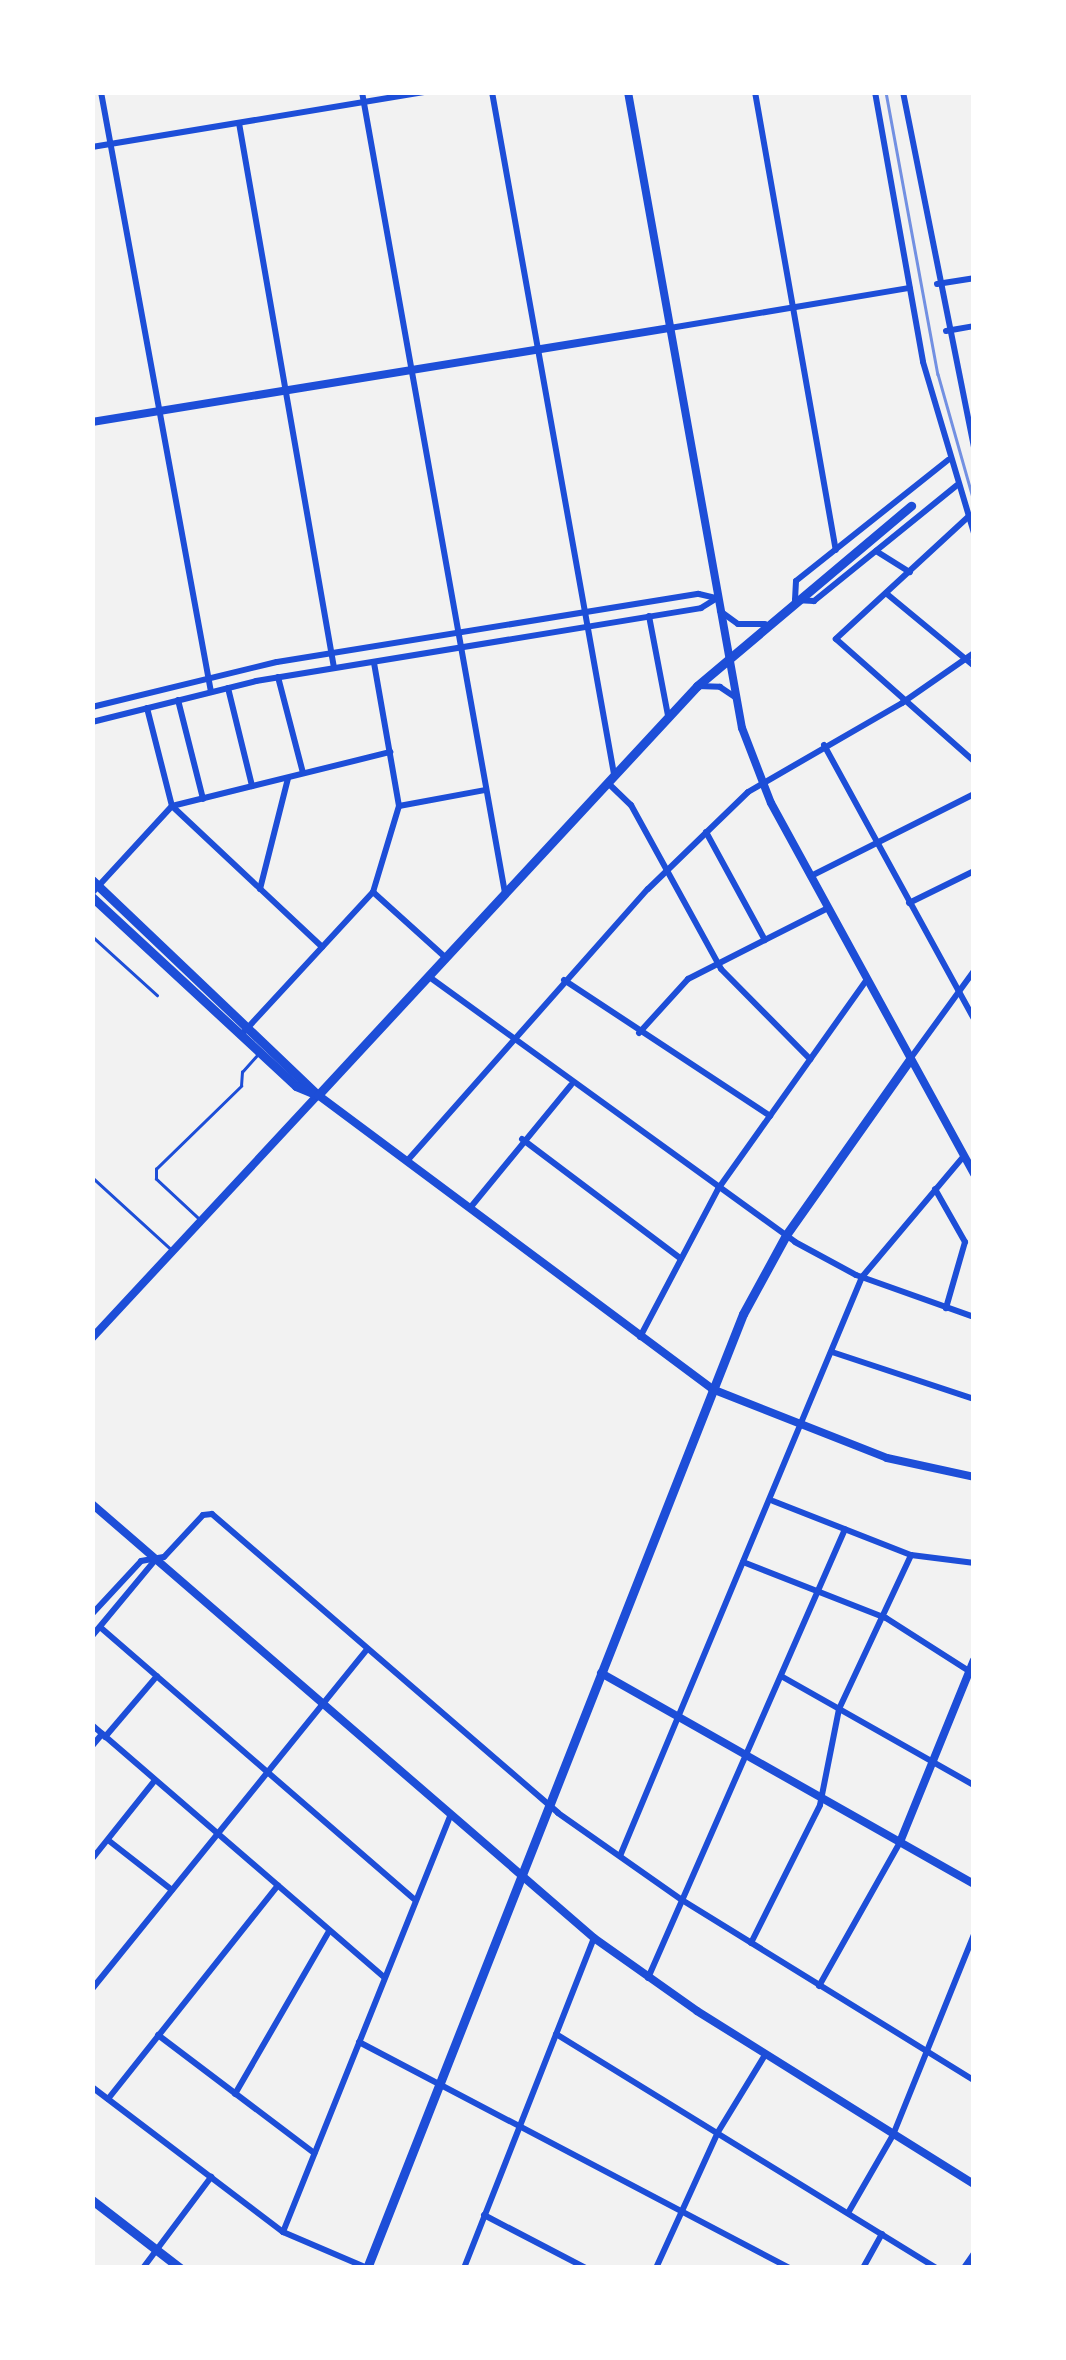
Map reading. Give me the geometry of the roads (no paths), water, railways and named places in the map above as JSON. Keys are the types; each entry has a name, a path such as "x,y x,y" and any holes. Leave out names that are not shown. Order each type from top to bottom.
{"main road":[{"path":"318,1095 728,656 911,506"},
{"path":"94,889 149,932 318,1095"},
{"path":"94,889 166,965 296,1086 318,1095"},
{"path":"166,965 174,956"},
{"path":"205,1002 210,990"},
{"path":"367,2268 712,1389 786,1236 910,1060"},
{"path":"92,2200 180,2268"}],"street":[{"path":"101,92 211,692"},
{"path":"362,92 505,892"},
{"path":"92,147 425,92"},
{"path":"492,92 611,779 631,804 718,963 810,1059"},
{"path":"628,92 736,698 761,780 974,1174"},
{"path":"755,92 836,550"},
{"path":"875,92 910,288 948,460 974,533"},
{"path":"903,92 946,331 973,443"},
{"path":"239,123 334,668"},
{"path":"937,284 974,278"},
{"path":"92,422 910,288"},
{"path":"946,331 974,326"},
{"path":"948,460 796,581 794,600 814,601 957,485"},
{"path":"968,518 836,640 902,703 974,760"},
{"path":"876,550 910,572"},
{"path":"92,707 331,652 699,594 717,598"},
{"path":"887,594 974,666"},
{"path":"92,722 278,677 701,608 717,598"},
{"path":"719,610 738,624 765,624"},
{"path":"649,616 668,717"},
{"path":"407,1161 514,1044 564,980 666,870 761,780 902,703 974,652"},
{"path":"242,1036 374,892 399,806 374,663"},
{"path":"278,677 303,773"},
{"path":"698,686 725,688 736,698"},
{"path":"228,688 252,786"},
{"path":"178,700 203,798"},
{"path":"147,708 172,806 322,947"},
{"path":"824,746 974,1019"},
{"path":"94,889 172,806 390,752"},
{"path":"260,889 288,778"},
{"path":"399,806 486,790"},
{"path":"811,876 974,794"},
{"path":"706,832 765,940"},
{"path":"909,903 974,870"},
{"path":"374,892 446,957"},
{"path":"639,1033 688,979 828,908"},
{"path":"910,1060 974,971"},
{"path":"428,976 514,1044 786,1236 862,1278 974,1316"},
{"path":"640,1336 718,1189 867,979"},
{"path":"564,980 770,1116"},
{"path":"470,1208 522,1139 572,1085"},
{"path":"92,1338 318,1095 712,1389 901,1462 974,1477"},
{"path":"522,1139 681,1259"},
{"path":"620,1856 676,1714 773,1500 862,1278 964,1156"},
{"path":"936,1189 965,1242 946,1308"},
{"path":"832,1352 974,1399"},
{"path":"773,1500 910,1554 974,1563"},
{"path":"92,1504 594,1938 765,2055 974,2184"},
{"path":"92,1636 156,1559 203,1515 212,1514 548,1806 682,1900 974,2080"},
{"path":"648,1978 845,1529"},
{"path":"751,1943 823,1798 840,1708 886,1618 910,1554"},
{"path":"92,1614 141,1561 156,1559"},
{"path":"743,1562 886,1618 969,1671"},
{"path":"100,1627 414,1899"},
{"path":"92,1989 367,1648"},
{"path":"819,1986 900,1842 974,1660"},
{"path":"601,1673 974,1884"},
{"path":"92,1746 157,1676"},
{"path":"781,1676 974,1786"},
{"path":"92,1725 384,1977"},
{"path":"92,1859 156,1780"},
{"path":"283,2232 451,1815"},
{"path":"108,1840 172,1890"},
{"path":"108,2099 278,1885"},
{"path":"236,2094 329,1931"},
{"path":"848,2213 894,2134 974,1935"},
{"path":"464,2268 594,1938"},
{"path":"556,2034 936,2268"},
{"path":"158,2036 314,2153"},
{"path":"358,2042 790,2268"},
{"path":"656,2268 718,2132 765,2055"},
{"path":"92,2087 283,2232 367,2268"},
{"path":"143,2268 211,2177"},
{"path":"484,2216 586,2268"},
{"path":"862,2268 882,2234"},
{"path":"965,2268 974,2255"}],"lane":[{"path":"92,936 157,994"},
{"path":"201,1221 156,1180 156,1169 241,1086 242,1072 260,1052"},
{"path":"92,1177 173,1251"}],"railway":[{"path":"886,92 938,374 974,501"}]}
